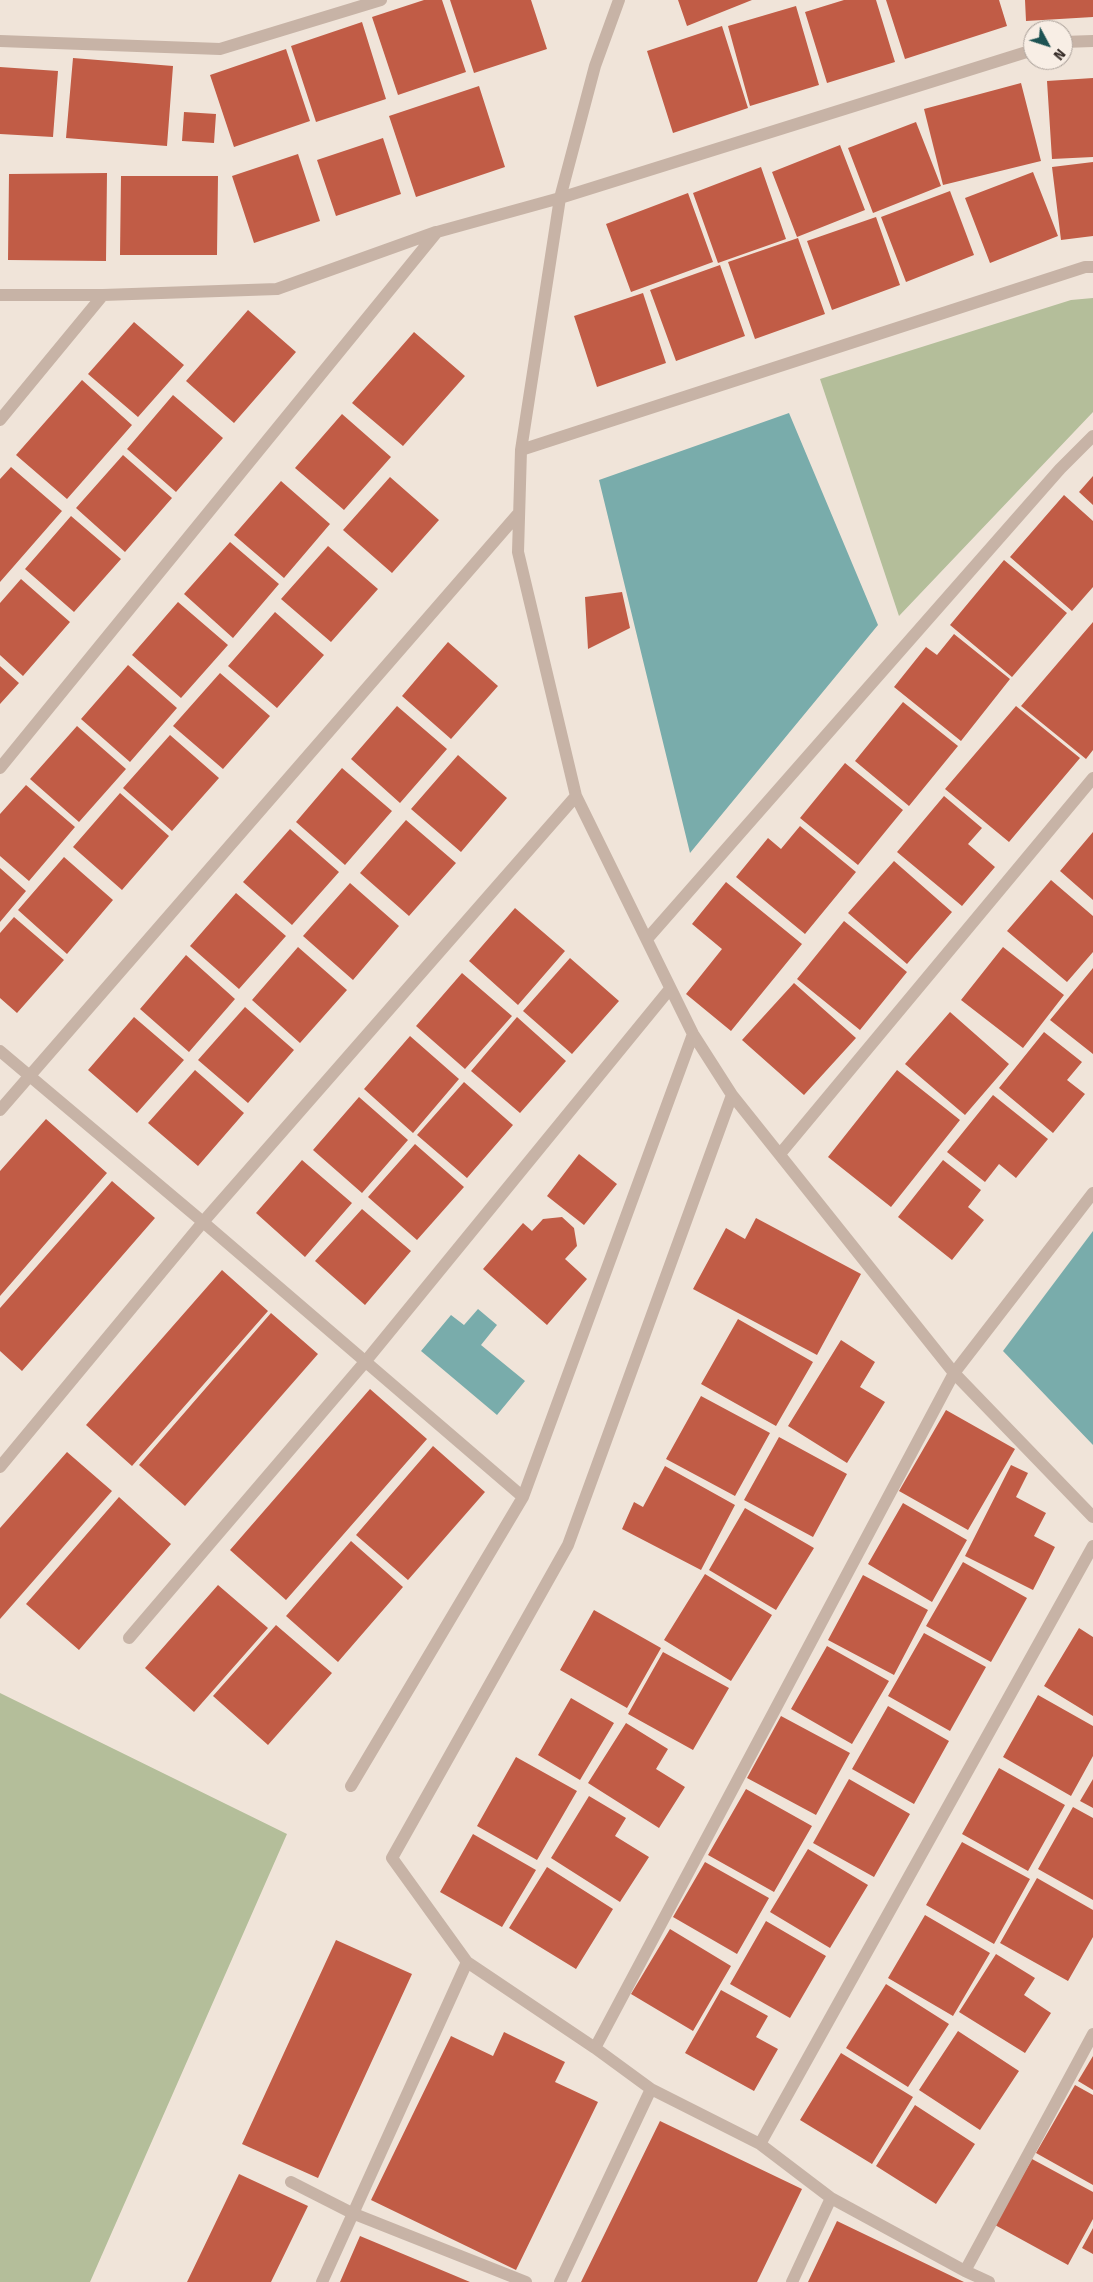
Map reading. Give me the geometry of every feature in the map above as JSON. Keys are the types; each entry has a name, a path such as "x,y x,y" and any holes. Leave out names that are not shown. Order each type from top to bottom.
{"street":[{"path":"0,41 220,49 381,0"},
{"path":"619,0 595,66 560,198 521,450 518,552 576,796 647,939 669,990 693,1034 732,1095 954,1373 1093,1517"},
{"path":"1073,42 1093,41"},
{"path":"0,295 104,295 277,289 437,232 560,198 1023,53"},
{"path":"0,768 437,232"},
{"path":"521,450 1085,267 1093,267"},
{"path":"0,420 104,295"},
{"path":"647,939 1060,468 1093,436"},
{"path":"0,1110 29,1074 518,514"},
{"path":"780,1154 1093,778"},
{"path":"0,1467 204,1222 576,796"},
{"path":"129,1638 366,1362 669,990"},
{"path":"351,1786 523,1497 693,1034"},
{"path":"0,1051 204,1222 523,1497"},
{"path":"732,1095 568,1545 392,1858 467,1962 595,2048 651,2089 760,2144 831,2198 964,2271 989,2282"},
{"path":"595,2048 954,1373 1093,1193"},
{"path":"760,2144 1093,1546"},
{"path":"322,2282 467,1962"},
{"path":"964,2271 1093,2034"},
{"path":"560,2282 651,2089"},
{"path":"290,2182 352,2213 526,2282"},
{"path":"792,2282 831,2198"}],"green space":[{"path":"1093,298 1093,412 899,616 820,379 1071,300"},
{"path":"0,1693 287,1834 90,2282 0,2282"}],"water":[{"path":"789,413 878,625 690,853 599,480"},
{"path":"1093,1231 1093,1445 1003,1351"},
{"path":"478,1309 497,1325 481,1345 525,1381 497,1415 421,1351 451,1315 464,1325"}],"building":[{"path":"424,0 442,0 466,72 398,95 372,17"},
{"path":"450,0 531,0 547,49 474,73"},
{"path":"678,0 752,0 687,26"},
{"path":"844,0 876,0 895,62 827,83 805,12"},
{"path":"886,0 999,0 1007,26 905,59"},
{"path":"1025,0 1093,0 1093,17 1026,20"},
{"path":"796,6 819,85 750,106 728,26"},
{"path":"362,22 386,99 316,122 291,46"},
{"path":"722,26 748,108 673,133 647,51"},
{"path":"286,49 310,121 234,147 210,75"},
{"path":"73,58 173,66 167,146 66,138"},
{"path":"0,67 58,71 53,137 0,134"},
{"path":"1093,78 1093,157 1052,159 1047,81"},
{"path":"1021,83 1041,161 943,185 924,109"},
{"path":"479,86 505,167 416,197 389,116"},
{"path":"184,112 216,114 214,143 182,141"},
{"path":"916,122 941,186 873,213 848,148"},
{"path":"383,138 401,194 336,216 317,160"},
{"path":"840,145 865,210 797,237 772,172"},
{"path":"298,154 320,221 254,243 232,176"},
{"path":"1093,162 1093,236 1061,240 1052,167"},
{"path":"761,167 786,239 718,263 693,193"},
{"path":"1033,172 1058,236 990,263 965,198"},
{"path":"107,173 106,261 8,260 9,174"},
{"path":"121,176 218,176 217,255 120,255"},
{"path":"950,191 974,255 906,282 881,217"},
{"path":"688,193 713,262 631,292 606,224"},
{"path":"876,217 900,285 832,310 807,241"},
{"path":"798,238 825,314 755,339 728,262"},
{"path":"720,265 745,336 676,361 650,290"},
{"path":"643,293 666,363 597,387 574,316"},
{"path":"248,310 296,352 234,423 186,381"},
{"path":"134,322 184,365 138,417 88,374"},
{"path":"414,332 465,376 403,446 352,403"},
{"path":"82,380 132,425 67,499 16,455"},
{"path":"173,395 223,438 176,492 127,449"},
{"path":"342,414 391,457 344,510 295,468"},
{"path":"123,455 172,498 125,552 76,508"},
{"path":"11,467 62,511 0,582 0,479"},
{"path":"1093,476 1093,505 1079,492"},
{"path":"390,477 439,520 392,573 343,530"},
{"path":"281,481 330,524 284,578 234,535"},
{"path":"1064,495 1093,521 1093,587 1072,611 1010,557"},
{"path":"71,516 121,559 74,612 25,569"},
{"path":"230,542 279,584 233,638 184,594"},
{"path":"328,546 378,589 331,642 281,599"},
{"path":"1004,560 1067,613 1012,677 950,625"},
{"path":"21,579 70,622 23,676 0,655 0,603"},
{"path":"622,592 630,628 588,649 585,597"},
{"path":"178,602 228,645 181,698 132,655"},
{"path":"275,612 324,655 277,708 228,666"},
{"path":"1093,622 1093,750 1086,759 1021,706"},
{"path":"954,634 1010,679 961,741 894,687 926,647 937,655"},
{"path":"448,642 498,686 451,739 402,696"},
{"path":"128,665 177,708 130,762 81,719"},
{"path":"0,666 19,683 0,704"},
{"path":"220,673 270,716 223,769 173,726"},
{"path":"903,702 958,746 909,806 855,761"},
{"path":"397,706 447,749 400,803 351,759"},
{"path":"1016,706 1080,758 1009,842 945,789"},
{"path":"77,726 126,769 79,822 30,779"},
{"path":"170,735 219,778 172,831 123,788"},
{"path":"458,755 507,798 461,852 411,809"},
{"path":"845,763 903,810 858,865 800,818"},
{"path":"342,768 392,811 345,865 296,822"},
{"path":"26,785 75,827 29,881 0,856 0,814"},
{"path":"120,793 169,836 122,890 73,847"},
{"path":"944,796 982,828 968,844 995,867 962,906 897,852"},
{"path":"406,820 456,863 409,916 360,873"},
{"path":"800,826 856,872 805,934 736,877 768,838 781,849"},
{"path":"290,829 339,872 292,925 243,882"},
{"path":"1093,832 1093,900 1060,871"},
{"path":"64,857 113,900 67,954 18,910"},
{"path":"894,861 952,912 907,964 848,913"},
{"path":"0,868 26,891 0,922"},
{"path":"1051,880 1093,916 1093,952 1067,982 1007,931"},
{"path":"726,882 802,944 731,1031 686,994 722,949 692,924"},
{"path":"350,883 399,926 353,980 303,936"},
{"path":"236,893 286,936 239,989 190,946"},
{"path":"515,908 565,951 518,1005 469,961"},
{"path":"14,917 64,960 17,1013 0,998 0,933"},
{"path":"844,921 907,972 860,1030 797,979"},
{"path":"298,947 347,990 300,1043 252,1000"},
{"path":"1003,947 1064,995 1023,1048 961,1000"},
{"path":"186,955 235,999 189,1052 140,1009"},
{"path":"570,958 619,1001 572,1054 523,1011"},
{"path":"1093,968 1093,1054 1050,1020"},
{"path":"462,973 512,1016 465,1069 416,1026"},
{"path":"794,983 856,1038 804,1095 742,1040"},
{"path":"245,1007 294,1050 248,1103 198,1060"},
{"path":"950,1012 1009,1064 965,1115 905,1064"},
{"path":"134,1017 184,1060 137,1113 88,1070"},
{"path":"517,1017 566,1061 520,1113 471,1071"},
{"path":"1044,1032 1082,1062 1067,1080 1085,1094 1053,1133 999,1088"},
{"path":"410,1036 459,1079 413,1133 364,1089"},
{"path":"195,1070 244,1113 198,1166 148,1123"},
{"path":"897,1070 960,1120 891,1207 828,1157"},
{"path":"464,1082 513,1125 467,1178 417,1135"},
{"path":"993,1095 1048,1139 1016,1178 999,1164 985,1182 947,1152"},
{"path":"359,1097 408,1140 362,1193 313,1150"},
{"path":"46,1119 107,1173 0,1296 0,1171"},
{"path":"415,1144 464,1187 417,1240 368,1197"},
{"path":"579,1154 617,1184 584,1225 547,1196"},
{"path":"302,1160 352,1203 305,1257 256,1213"},
{"path":"943,1160 981,1190 968,1207 984,1220 952,1260 898,1217"},
{"path":"112,1181 155,1218 22,1371 0,1351 0,1308"},
{"path":"362,1209 411,1251 365,1305 315,1261"},
{"path":"562,1217 574,1228 577,1246 565,1259 587,1279 547,1325 483,1269 523,1223 532,1231 543,1219"},
{"path":"756,1218 861,1274 817,1355 693,1289 726,1228 745,1239"},
{"path":"222,1270 268,1311 132,1466 86,1425"},
{"path":"271,1313 318,1354 185,1506 139,1465"},
{"path":"738,1319 813,1362 776,1426 701,1384"},
{"path":"841,1340 875,1362 860,1387 885,1402 847,1463 788,1426"},
{"path":"370,1389 427,1439 286,1600 230,1550"},
{"path":"701,1396 770,1433 735,1496 666,1459"},
{"path":"946,1410 1015,1449 968,1530 899,1491"},
{"path":"779,1437 847,1474 813,1537 744,1500"},
{"path":"433,1446 485,1492 408,1580 356,1535"},
{"path":"67,1452 112,1491 0,1619 0,1528"},
{"path":"1011,1465 1028,1473 1016,1497 1046,1513 1034,1536 1055,1547 1033,1590 965,1556"},
{"path":"665,1466 735,1505 701,1570 622,1529 634,1502 643,1507"},
{"path":"119,1497 171,1544 79,1650 26,1604"},
{"path":"903,1503 967,1540 932,1602 868,1564"},
{"path":"745,1508 814,1548 776,1610 709,1570"},
{"path":"351,1541 403,1587 338,1662 286,1616"},
{"path":"963,1562 1027,1598 991,1662 926,1626"},
{"path":"705,1574 772,1615 731,1681 664,1640"},
{"path":"863,1575 928,1610 894,1675 828,1640"},
{"path":"218,1585 268,1628 194,1712 145,1668"},
{"path":"594,1610 661,1648 627,1708 560,1670"},
{"path":"276,1625 332,1673 268,1745 213,1696"},
{"path":"1079,1628 1093,1637 1093,1716 1044,1686"},
{"path":"924,1633 986,1667 950,1731 888,1696"},
{"path":"827,1646 889,1681 852,1744 791,1709"},
{"path":"663,1652 729,1688 693,1750 628,1714"},
{"path":"1038,1695 1093,1726 1093,1756 1071,1796 1003,1757"},
{"path":"571,1698 614,1723 580,1780 538,1755"},
{"path":"888,1706 949,1741 914,1804 852,1769"},
{"path":"781,1716 850,1753 816,1815 747,1778"},
{"path":"626,1723 668,1749 656,1769 685,1787 659,1828 588,1783"},
{"path":"516,1757 577,1791 537,1860 477,1826"},
{"path":"999,1768 1065,1805 1028,1871 962,1834"},
{"path":"849,1779 910,1814 874,1877 813,1843"},
{"path":"1093,1779 1093,1808 1080,1801"},
{"path":"746,1789 812,1826 774,1892 708,1855"},
{"path":"589,1796 626,1818 615,1836 649,1857 620,1902 551,1858"},
{"path":"1073,1807 1093,1818 1093,1900 1038,1869"},
{"path":"473,1834 536,1870 502,1927 440,1892"},
{"path":"962,1842 1030,1879 994,1944 926,1905"},
{"path":"808,1849 868,1885 830,1948 770,1912"},
{"path":"705,1862 769,1898 737,1954 673,1917"},
{"path":"547,1867 613,1909 576,1969 509,1928"},
{"path":"1037,1878 1093,1910 1093,1937 1068,1981 1000,1943"},
{"path":"925,1915 990,1953 953,2016 888,1978"},
{"path":"766,1921 826,1956 790,2018 730,1984"},
{"path":"670,1929 731,1966 693,2031 631,1994"},
{"path":"336,1940 412,1974 318,2178 242,2144"},
{"path":"996,1954 1035,1978 1024,1995 1051,2013 1025,2053 959,2012"},
{"path":"886,1984 949,2024 908,2087 846,2048"},
{"path":"721,1990 768,2016 756,2037 778,2049 754,2091 685,2053"},
{"path":"958,2031 1019,2071 980,2130 919,2090"},
{"path":"504,2032 565,2062 555,2082 598,2102 516,2270 371,2200 451,2036 493,2056"},
{"path":"841,2053 913,2097 872,2164 800,2120"},
{"path":"1093,2056 1093,2090 1078,2081"},
{"path":"1075,2085 1093,2095 1093,2185 1036,2153"},
{"path":"915,2105 975,2144 936,2204 876,2166"},
{"path":"660,2121 802,2189 757,2282 581,2282"},
{"path":"1032,2159 1093,2192 1093,2219 1068,2265 995,2225"},
{"path":"239,2174 308,2206 271,2282 187,2282"},
{"path":"837,2221 964,2282 808,2282"},
{"path":"1093,2228 1093,2254 1082,2248"},
{"path":"360,2236 470,2282 340,2282"}]}
